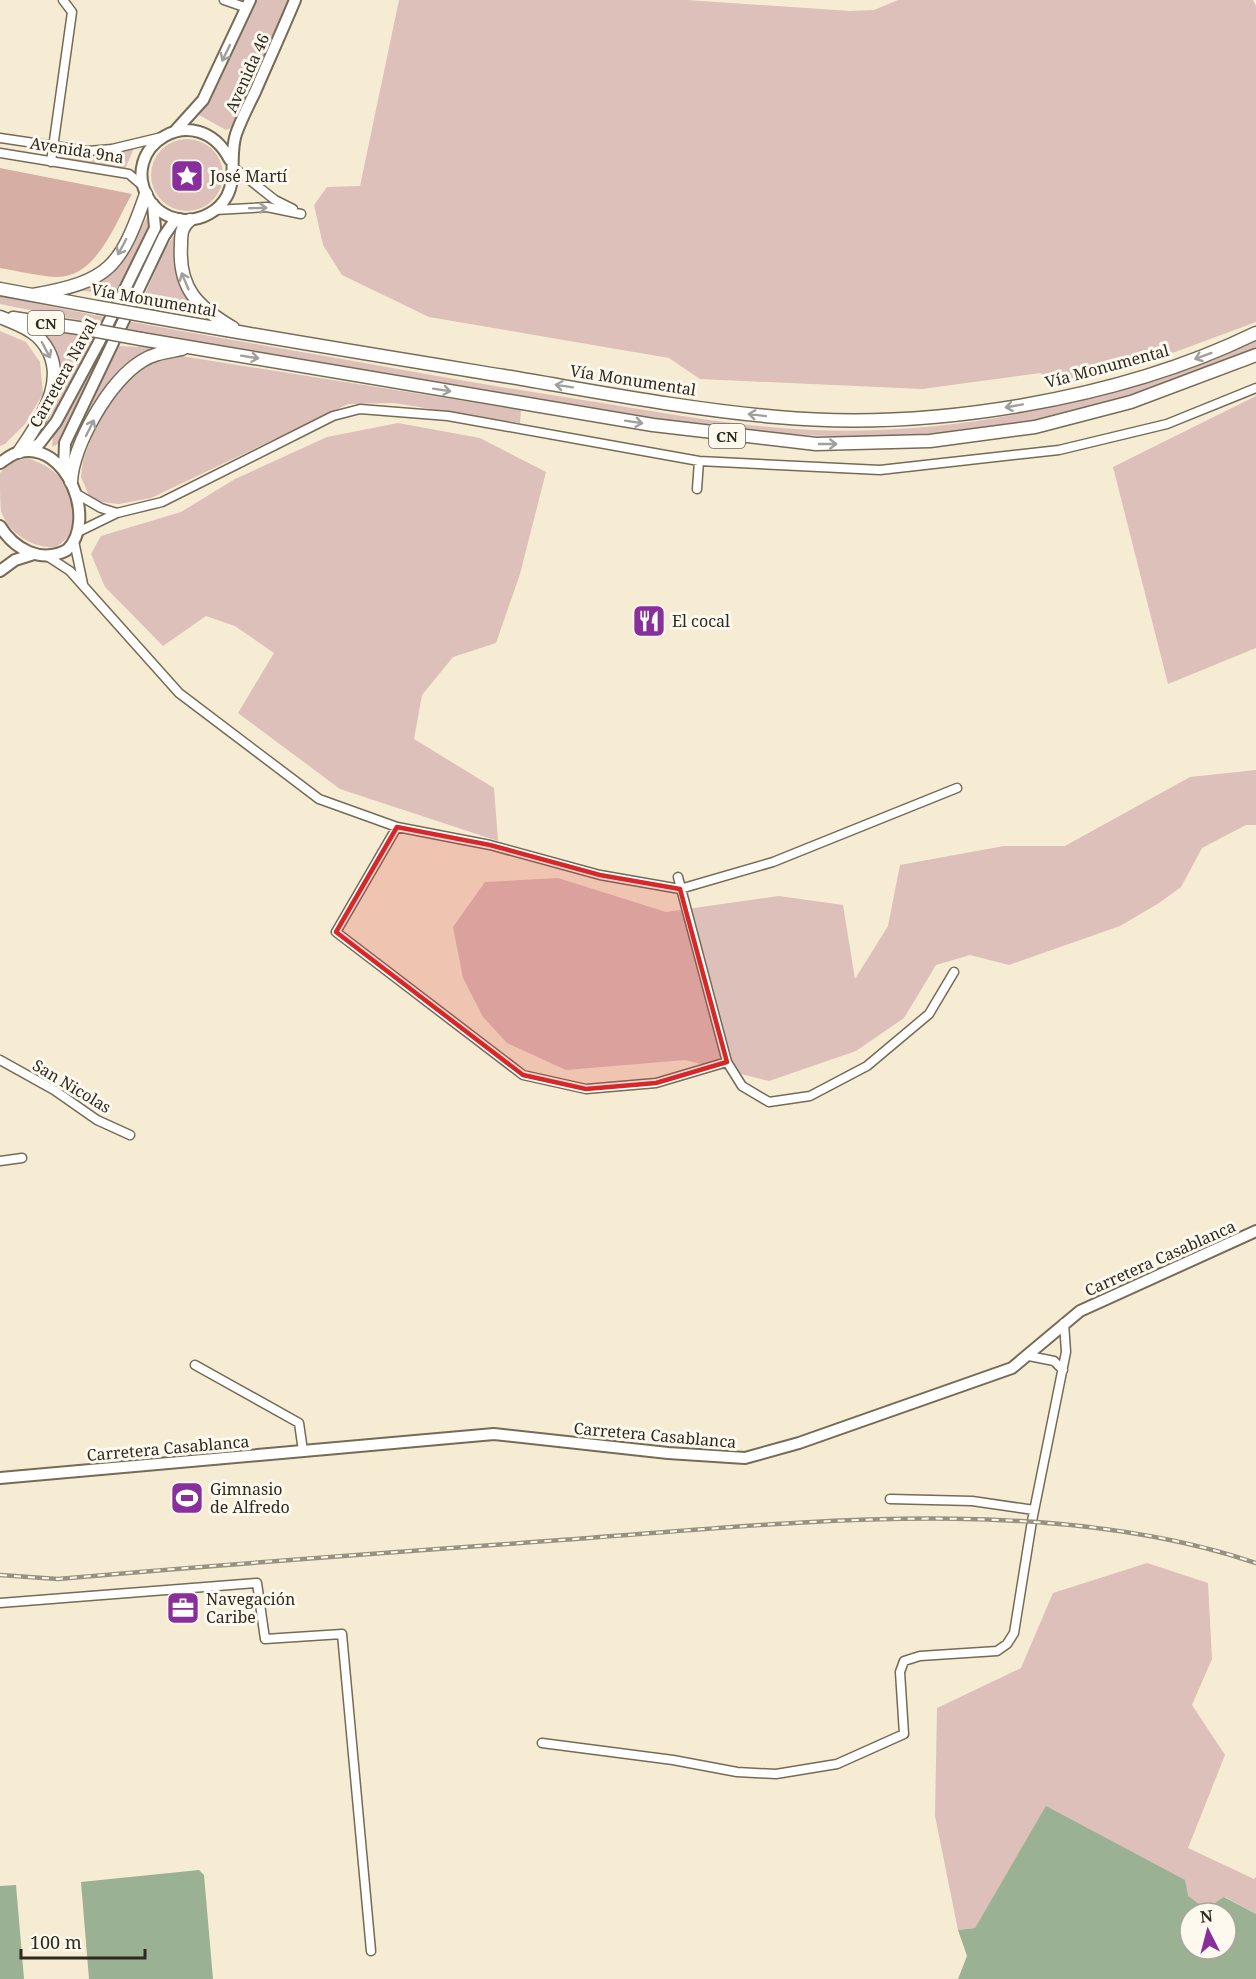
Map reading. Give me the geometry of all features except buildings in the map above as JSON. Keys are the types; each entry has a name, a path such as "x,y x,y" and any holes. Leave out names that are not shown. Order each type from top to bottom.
{"highway":[{"path":"33,295 66,289 103,274 114,263 137,220 147,195"},
{"path":"185,220 181,242 181,270 186,285 204,310 242,333"},
{"name":"Vía Monumental","path":"0,289 242,333 668,403 779,418 843,419 932,416 996,409 1061,397 1183,363 1222,349 1256,333"},
{"path":"0,316 38,337 50,357 53,371 53,388 48,406 23,451"},
{"name":"CN","path":"0,316 653,425 816,444 930,441 1035,427 1131,402 1256,356"},
{"path":"73,488 73,463 93,422 123,377 144,359 158,353 192,348"}],"main road":[{"name":"Avenida 46","path":"231,163 236,134 295,0"},
{"name":"Avenida 46","path":"175,131 204,100 248,4"},
{"path":"175,131 202,131 219,143 231,163 230,190 215,210 185,220 170,216 147,195 141,173 144,159 151,146 162,136 175,131"},
{"name":"Carretera Naval","path":"0,463 39,444 56,422 98,344 155,228 147,195"},
{"name":"Carretera Naval","path":"64,470 65,443 164,236 173,223 185,220"},
{"path":"0,526 17,546 34,554 61,553 76,537 80,514 73,488 64,470 49,458 23,451"},
{"path":"0,571 15,560 34,554"},
{"name":"Carretera Casablanca","path":"0,1478 494,1434 668,1453 746,1458 799,1443 1012,1368 1029,1356 1064,1323 1097,1302 1256,1231"}],"street":[{"path":"51,162 72,12 63,0"},
{"path":"224,0 248,4"},
{"path":"0,133 12,140"},
{"name":"Avenida 9na","path":"0,138 87,151 112,149 162,136"},
{"name":"Avenida 9na","path":"0,153 129,174 139,180 147,195"},
{"path":"215,210 267,207 301,214 275,200 231,163"},
{"path":"87,592 78,570 76,537 117,513 162,502 333,416 360,410 448,416 699,461 880,470 1059,450 1167,424 1256,388"},
{"path":"697,489 699,461"},
{"path":"73,488 101,508 117,513"},
{"path":"47,555 70,572 179,693 319,798 397,827 490,845 600,875 680,889 773,861 957,788"},
{"path":"397,827 336,932 523,1075 586,1089 656,1083 727,1062"},
{"path":"678,877 727,1062 742,1086 769,1102 810,1096 867,1066 929,1014 954,972"},
{"name":"San Nicolas","path":"0,1060 54,1090 97,1120 130,1135"},
{"path":"0,1161 22,1158"},
{"path":"542,1743 674,1760 737,1772 776,1774 837,1764 904,1734 900,1672 904,1661 920,1656 997,1651 1007,1644 1014,1633 1034,1510 1063,1370 1064,1323"},
{"path":"1029,1356 1054,1361 1063,1370"},
{"path":"195,1365 299,1423 303,1451"},
{"path":"890,1499 972,1501 1034,1510"},
{"path":"0,1603 257,1583 265,1639 342,1634 371,1951"}],"highlighted area":[{"path":"397,827 490,845 600,875 680,889 727,1062 656,1083 586,1089 523,1075 336,932"}],"shaded area":[{"path":"255,0 289,0 231,128 226,130 199,115 199,112"},
{"path":"399,0 686,0 850,11 874,10 898,0 1253,0 1256,6 1256,322 1159,358 1051,387 1041,373 922,389 700,379 669,358 429,317 342,275 323,245 314,205 327,187 360,186"},
{"path":"180,139 194,139 213,149 223,168 223,182 213,201 194,211 180,211 161,201 151,182 151,168 161,149"},
{"path":"135,146 125,169 61,157 64,150 111,154"},
{"path":"0,168 132,194 103,247 83,269 70,275 56,277 35,275 0,268"},
{"path":"147,217 150,227 116,296 78,290 106,278 115,271 128,254"},
{"path":"178,230 185,292 198,311 184,313 141,303 166,247"},
{"path":"0,296 149,325 503,387 710,420 812,430 926,427 1038,410 1149,381 1256,341 1256,350 1112,401 1023,423 955,433 888,437 821,436 688,424 304,361 0,304"},
{"path":"45,326 94,339 51,421 57,388 35,329"},
{"path":"0,331 26,342 40,362 43,394 25,424 5,444 0,446"},
{"path":"104,342 109,343 58,444 52,447 53,437"},
{"path":"118,346 159,348 142,353 127,362 115,374 95,405 72,454 74,437"},
{"path":"181,356 521,410 520,423 394,403 348,404 151,498 119,504 102,502 89,496 81,477 83,460 98,421 120,384 155,358"},
{"path":"1256,396 1256,648 1168,684 1113,467"},
{"path":"398,423 480,438 546,472 520,574 496,643 453,657 422,695 414,739 494,788 498,841 340,789 238,713 274,653 235,626 206,616 163,646 105,587 91,554 101,536 181,512 235,479 327,437"},
{"path":"28,458 53,471 68,489 72,499 74,521 71,531 56,547 30,542 15,533 1,511 0,473 10,462"},
{"path":"1256,770 1256,825 1246,825 1202,848 1181,887 1159,903 1120,926 1009,965 970,955 936,965 904,1018 856,1051 769,1081 685,1060 566,1070 507,1043 483,1017 463,978 453,927 485,882 558,878 666,912 779,896 843,905 855,979 888,926 900,865 1004,846 1065,846 1190,777"},
{"path":"1147,1563 1208,1583 1212,1659 1192,1705 1225,1755 1188,1848 1254,1879 1256,1877 1256,1914 1238,1904 1238,1901 1225,1897 1219,1901 1192,1901 1046,1807 975,1928 958,1930 935,1816 937,1708 1021,1668 1053,1593"},
{"path":"1046,1806 1185,1880 1188,1896 1195,1901 1178,1901 1178,1961 1238,1961 1238,1904 1256,1914 1256,1979 958,1979 967,1956 958,1930 975,1928"},
{"path":"199,1870 204,1875 213,1979 89,1979 81,1882"},
{"path":"16,1885 24,1979 0,1979 0,1886"},
{"path":"1224,1897 1232,1901 1218,1901"}],"railway":[{"path":"0,1575 58,1579 754,1525 926,1519 1011,1521 1096,1528 1177,1541 1256,1563"}],"place":[{"name":"José Martí","path":"187,176"},
{"name":"El cocal","path":"649,621"},
{"name":"Gimnasio de Alfredo","path":"187,1498"},
{"name":"Navegación Caribe","path":"183,1608"}]}
